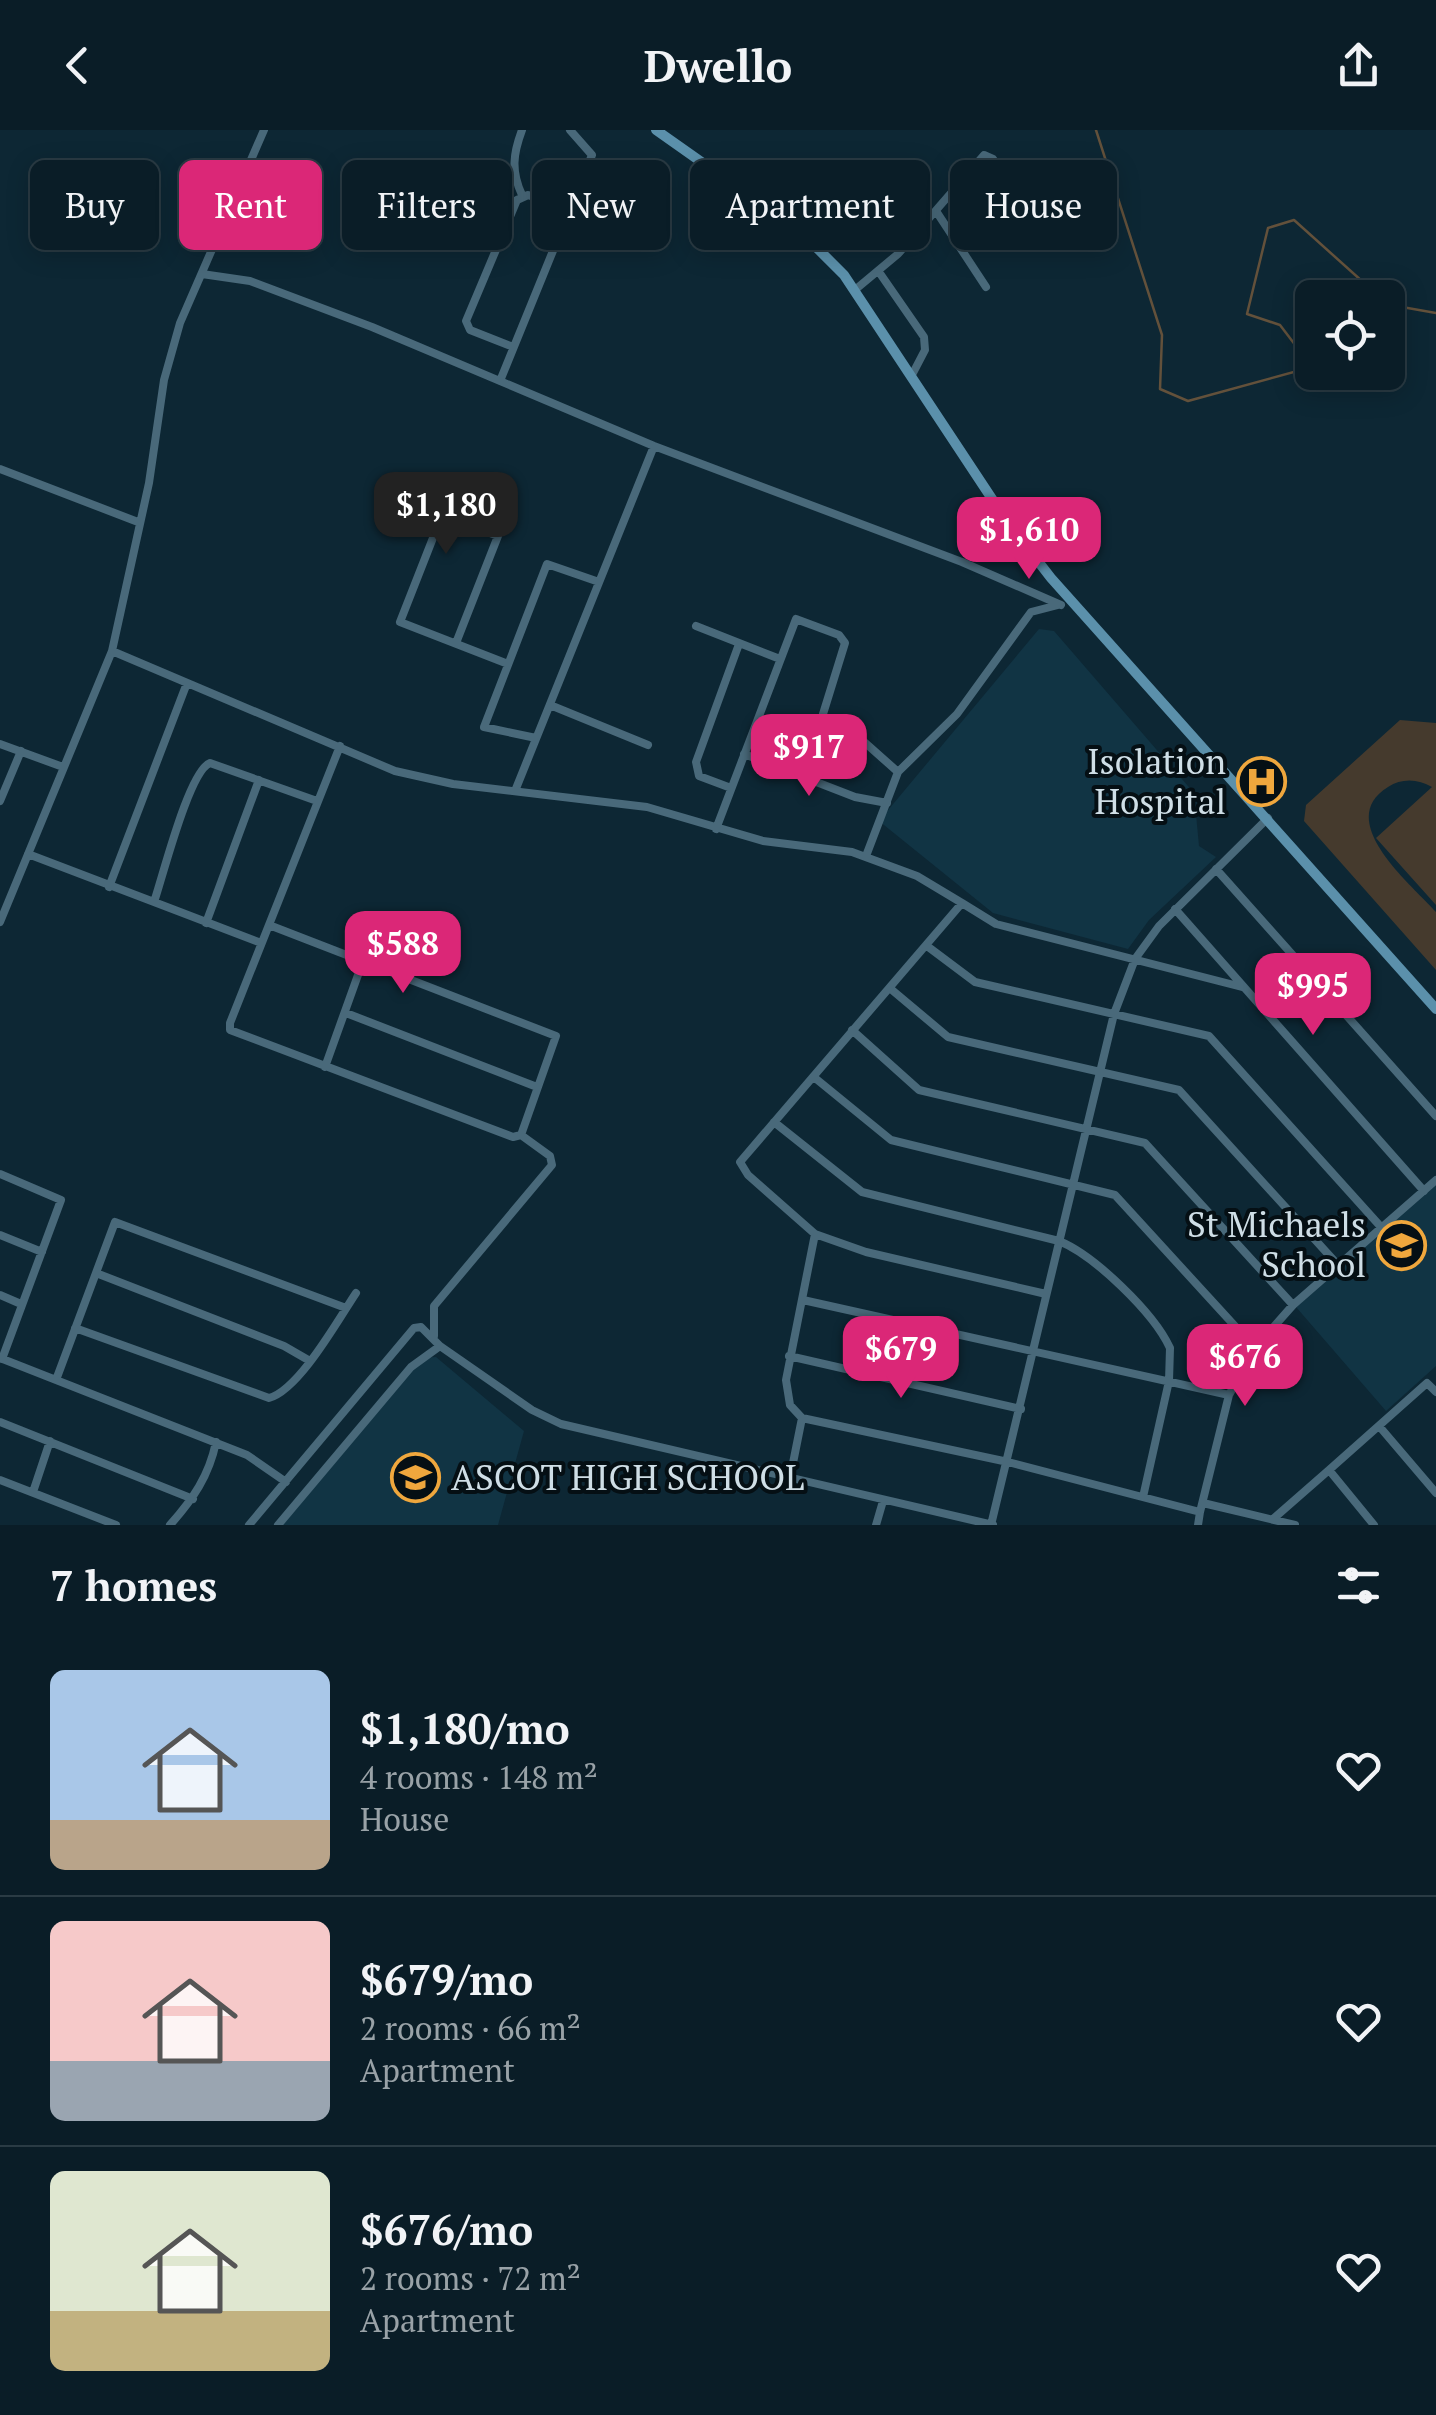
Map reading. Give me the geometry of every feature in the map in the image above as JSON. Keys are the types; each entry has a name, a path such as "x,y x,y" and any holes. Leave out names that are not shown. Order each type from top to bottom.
{"street":[{"path":"0,922 112,652 164,380 180,323 264,130"},
{"path":"512,348 470,330 466,321 522,195 513,175 514,150 522,130"},
{"path":"570,130 592,155 590,160"},
{"path":"656,130 802,233 856,290 1006,520 1066,603 1268,818 1436,1009"},
{"path":"522,195 532,198"},
{"path":"856,290 879,272 950,196"},
{"path":"936,211 986,287"},
{"path":"500,381 553,250"},
{"path":"879,272 924,336 925,350 913,373"},
{"path":"202,274 250,282 654,446 1066,603"},
{"path":"515,791 654,446"},
{"path":"0,470 138,522"},
{"path":"456,644 498,536 442,515 400,622 456,644 508,664"},
{"path":"536,738 484,726 546,564 599,582"},
{"path":"866,856 898,772 957,714 1030,612 1066,603"},
{"path":"716,829 796,620 839,635 847,650 822,721 862,740 898,772"},
{"path":"696,626 780,660"},
{"path":"732,788 698,776 696,762 739,644"},
{"path":"112,652 414,777 647,807 716,829 866,856 917,876 996,924 1242,987"},
{"path":"109,887 187,683"},
{"path":"550,705 648,744"},
{"path":"0,744 63,767"},
{"path":"340,746 230,1030 513,1137 521,1135 550,1156 552,1165 431,1310 434,1336"},
{"path":"0,799 20,751"},
{"path":"744,754 855,797 886,803"},
{"path":"154,902 203,766 210,763 317,801"},
{"path":"206,923 259,780"},
{"path":"249,1525 414,1328 421,1327 440,1346 547,1419 992,1525 1114,1014 1135,959 1175,910 1268,818"},
{"path":"28,854 261,943"},
{"path":"1216,869 1436,1116"},
{"path":"962,904 892,990 852,1030 774,1122 740,1167 815,1234 866,1252 1046,1294"},
{"path":"1175,910 1424,1191"},
{"path":"269,925 552,1033 556,1040 521,1135"},
{"path":"927,946 975,982 1212,1038 1381,1227"},
{"path":"325,1067 363,961"},
{"path":"892,990 948,1037 1179,1090 1338,1265"},
{"path":"346,1014 537,1087"},
{"path":"852,1030 918,1090 1087,1126 1148,1145 1293,1305"},
{"path":"814,1078 891,1140 1116,1196 1255,1348"},
{"path":"774,1122 862,1192 1059,1241 1087,1254 1168,1342 1169,1381 1143,1498"},
{"path":"0,1174 61,1200 1,1358 247,1455 286,1482"},
{"path":"1198,1525 1229,1396 1255,1348 1293,1305 1436,1180"},
{"path":"56,1380 112,1226 120,1221 346,1308"},
{"path":"790,1478 802,1418 787,1394 789,1356 815,1234"},
{"path":"0,1235 42,1252"},
{"path":"96,1273 284,1346 310,1360"},
{"path":"75,1328 268,1398 280,1393 310,1360 356,1293"},
{"path":"0,1296 21,1304"},
{"path":"803,1300 1229,1396"},
{"path":"278,1525 411,1367 440,1346"},
{"path":"789,1356 1020,1409"},
{"path":"388,1362 411,1367"},
{"path":"1272,1519 1436,1374"},
{"path":"1427,1383 1436,1392"},
{"path":"802,1418 1008,1462 1143,1498 1295,1525"},
{"path":"0,1422 193,1499"},
{"path":"1379,1426 1436,1492"},
{"path":"33,1492 50,1441"},
{"path":"170,1525 193,1499 208,1470 216,1442"},
{"path":"1329,1470 1374,1525"},
{"path":"0,1480 116,1525"},
{"path":"876,1525 883,1501"}],"shaded area":[{"path":"1039,629 1054,631 1194,793 1199,846 1216,857 1149,920 1128,949 993,913 879,821"},
{"path":"1400,720 1436,723 1436,905 1376,838 1432,787 1410,781 1393,784 1373,801 1369,817 1372,834 1382,852 1436,912 1436,970 1304,821 1306,805"},
{"name":"St Michaels School","path":"1436,1184 1436,1366 1386,1411 1296,1307"},
{"name":"ASCOT HIGH SCHOOL","path":"436,1357 524,1431 498,1525 281,1525 421,1358"}],"waterway":[{"path":"1096,130 1162,335 1160,389 1188,401 1295,372"},
{"path":"1295,345 1280,325 1247,314 1268,228 1294,220 1361,280"},
{"path":"1405,308 1436,313"}],"place":[{"name":"Isolation Hospital","path":"1261,782"},
{"name":"St Michaels School","path":"1401,1245"},
{"name":"ASCOT HIGH SCHOOL","path":"416,1478"}]}
